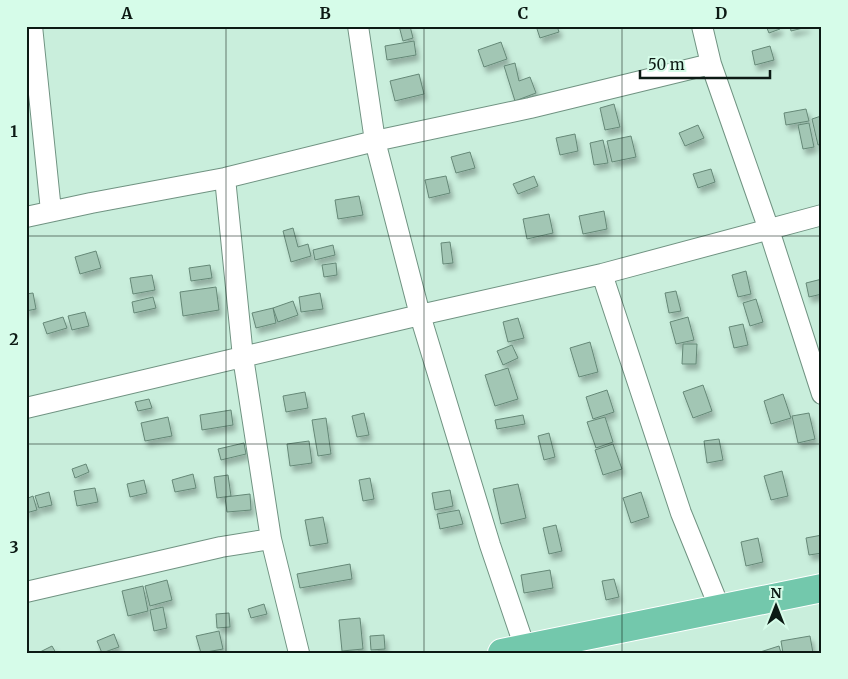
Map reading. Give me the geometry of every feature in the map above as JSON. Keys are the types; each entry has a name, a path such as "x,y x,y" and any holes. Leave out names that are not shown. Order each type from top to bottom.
{"main road":[{"path":"514,650 822,588"}],"street":[{"path":"32,26 51,211"},
{"path":"358,26 376,141 420,315 490,544 514,650"},
{"path":"702,26 711,64 769,230 822,394"},
{"path":"26,217 225,178 376,141 530,108 711,64"},
{"path":"225,178 243,357 272,539 299,653"},
{"path":"26,408 602,274 822,214"},
{"path":"602,274 681,513 720,609"},
{"path":"26,592 221,547 272,539"}],"building":[{"path":"399,26 410,26 413,38 403,41"},
{"path":"536,26 557,26 559,32 540,38"},
{"path":"766,26 779,26 780,29 769,33"},
{"path":"790,26 807,26 807,27 791,31"},
{"path":"414,41 416,55 387,60 385,46"},
{"path":"501,42 507,59 484,67 478,50"},
{"path":"770,46 774,60 755,65 752,51"},
{"path":"515,63 519,81 530,77 536,93 515,101 504,66"},
{"path":"419,74 424,94 395,101 390,81"},
{"path":"614,104 620,127 605,130 600,108"},
{"path":"806,109 809,121 786,125 784,113"},
{"path":"821,116 822,144 818,145 812,119"},
{"path":"809,123 814,147 803,149 798,125"},
{"path":"698,125 704,138 685,146 679,133"},
{"path":"575,134 578,151 560,155 556,138"},
{"path":"631,136 636,157 612,162 607,141"},
{"path":"603,140 608,163 594,165 590,143"},
{"path":"470,152 475,168 456,173 451,157"},
{"path":"711,169 715,182 698,188 693,174"},
{"path":"446,176 450,193 429,198 425,180"},
{"path":"534,176 538,186 518,194 513,184"},
{"path":"359,196 363,215 338,219 335,200"},
{"path":"604,211 607,229 583,234 579,216"},
{"path":"549,214 553,233 527,239 523,219"},
{"path":"293,228 298,247 308,244 311,256 291,262 283,231"},
{"path":"450,242 453,263 443,264 441,243"},
{"path":"333,245 335,255 315,260 313,250"},
{"path":"96,251 101,268 80,274 75,257"},
{"path":"336,263 337,275 324,277 322,265"},
{"path":"210,265 212,278 191,281 189,268"},
{"path":"746,271 751,294 738,297 732,275"},
{"path":"152,275 155,290 133,294 130,278"},
{"path":"822,279 822,294 809,297 806,283"},
{"path":"216,287 219,310 183,316 180,292"},
{"path":"676,291 681,311 669,313 665,293"},
{"path":"33,293 36,309 26,311 26,294"},
{"path":"320,293 323,309 301,312 299,297"},
{"path":"153,297 156,308 134,313 132,302"},
{"path":"756,299 763,322 750,326 743,303"},
{"path":"293,301 298,315 278,322 273,308"},
{"path":"273,308 276,323 256,328 252,313"},
{"path":"85,312 89,326 72,330 68,316"},
{"path":"63,317 67,328 47,334 43,323"},
{"path":"688,317 694,340 676,344 670,322"},
{"path":"518,318 524,338 508,342 503,322"},
{"path":"743,324 748,345 734,348 729,327"},
{"path":"590,342 598,372 579,377 570,348"},
{"path":"683,344 697,344 696,364 682,364"},
{"path":"512,345 518,358 503,365 497,351"},
{"path":"508,368 518,399 495,406 485,375"},
{"path":"703,385 712,411 693,418 683,392"},
{"path":"607,390 614,412 593,419 586,397"},
{"path":"305,392 308,408 286,412 283,396"},
{"path":"783,394 791,418 771,424 764,401"},
{"path":"149,399 152,408 138,411 135,402"},
{"path":"231,410 233,425 202,430 200,415"},
{"path":"364,413 369,435 357,437 352,416"},
{"path":"809,413 815,439 798,443 792,416"},
{"path":"523,415 525,424 497,429 495,420"},
{"path":"168,417 172,436 145,441 141,423"},
{"path":"605,417 613,442 596,448 587,422"},
{"path":"326,418 331,454 318,456 312,420"},
{"path":"549,433 555,457 544,460 538,436"},
{"path":"719,439 723,460 707,463 704,441"},
{"path":"309,441 312,463 290,466 287,444"},
{"path":"244,443 246,454 221,460 218,449"},
{"path":"613,444 622,469 603,475 595,450"},
{"path":"86,464 89,472 75,478 72,469"},
{"path":"782,471 788,496 771,500 764,476"},
{"path":"193,474 196,488 175,492 172,480"},
{"path":"228,475 231,496 217,498 214,477"},
{"path":"370,478 374,499 363,501 359,480"},
{"path":"144,480 147,493 130,497 127,484"},
{"path":"518,484 526,518 501,524 493,489"},
{"path":"95,488 98,502 77,506 74,491"},
{"path":"450,490 453,506 435,510 432,493"},
{"path":"49,492 52,505 39,508 35,496"},
{"path":"641,492 649,517 631,523 623,498"},
{"path":"250,494 251,510 227,512 225,497"},
{"path":"33,496 37,510 26,513 26,499"},
{"path":"459,510 463,524 440,529 437,514"},
{"path":"323,517 328,543 310,546 305,520"},
{"path":"556,525 562,551 549,554 543,528"},
{"path":"822,535 822,553 809,555 806,538"},
{"path":"758,538 763,562 746,566 741,542"},
{"path":"350,564 352,579 300,588 297,574"},
{"path":"550,570 553,588 524,593 521,575"},
{"path":"614,579 619,597 606,600 602,581"},
{"path":"167,580 172,600 150,606 145,586"},
{"path":"143,586 148,611 128,616 122,591"},
{"path":"264,604 267,614 251,618 248,609"},
{"path":"163,607 167,628 154,631 150,610"},
{"path":"229,613 230,627 217,628 216,614"},
{"path":"360,618 363,649 342,651 339,620"},
{"path":"219,631 223,649 201,653 196,636"},
{"path":"114,634 119,647 102,653 97,641"},
{"path":"384,635 385,649 371,650 370,636"},
{"path":"810,636 813,653 783,653 781,641"},
{"path":"52,646 56,653 38,653"},
{"path":"779,646 781,653 757,653"}]}
